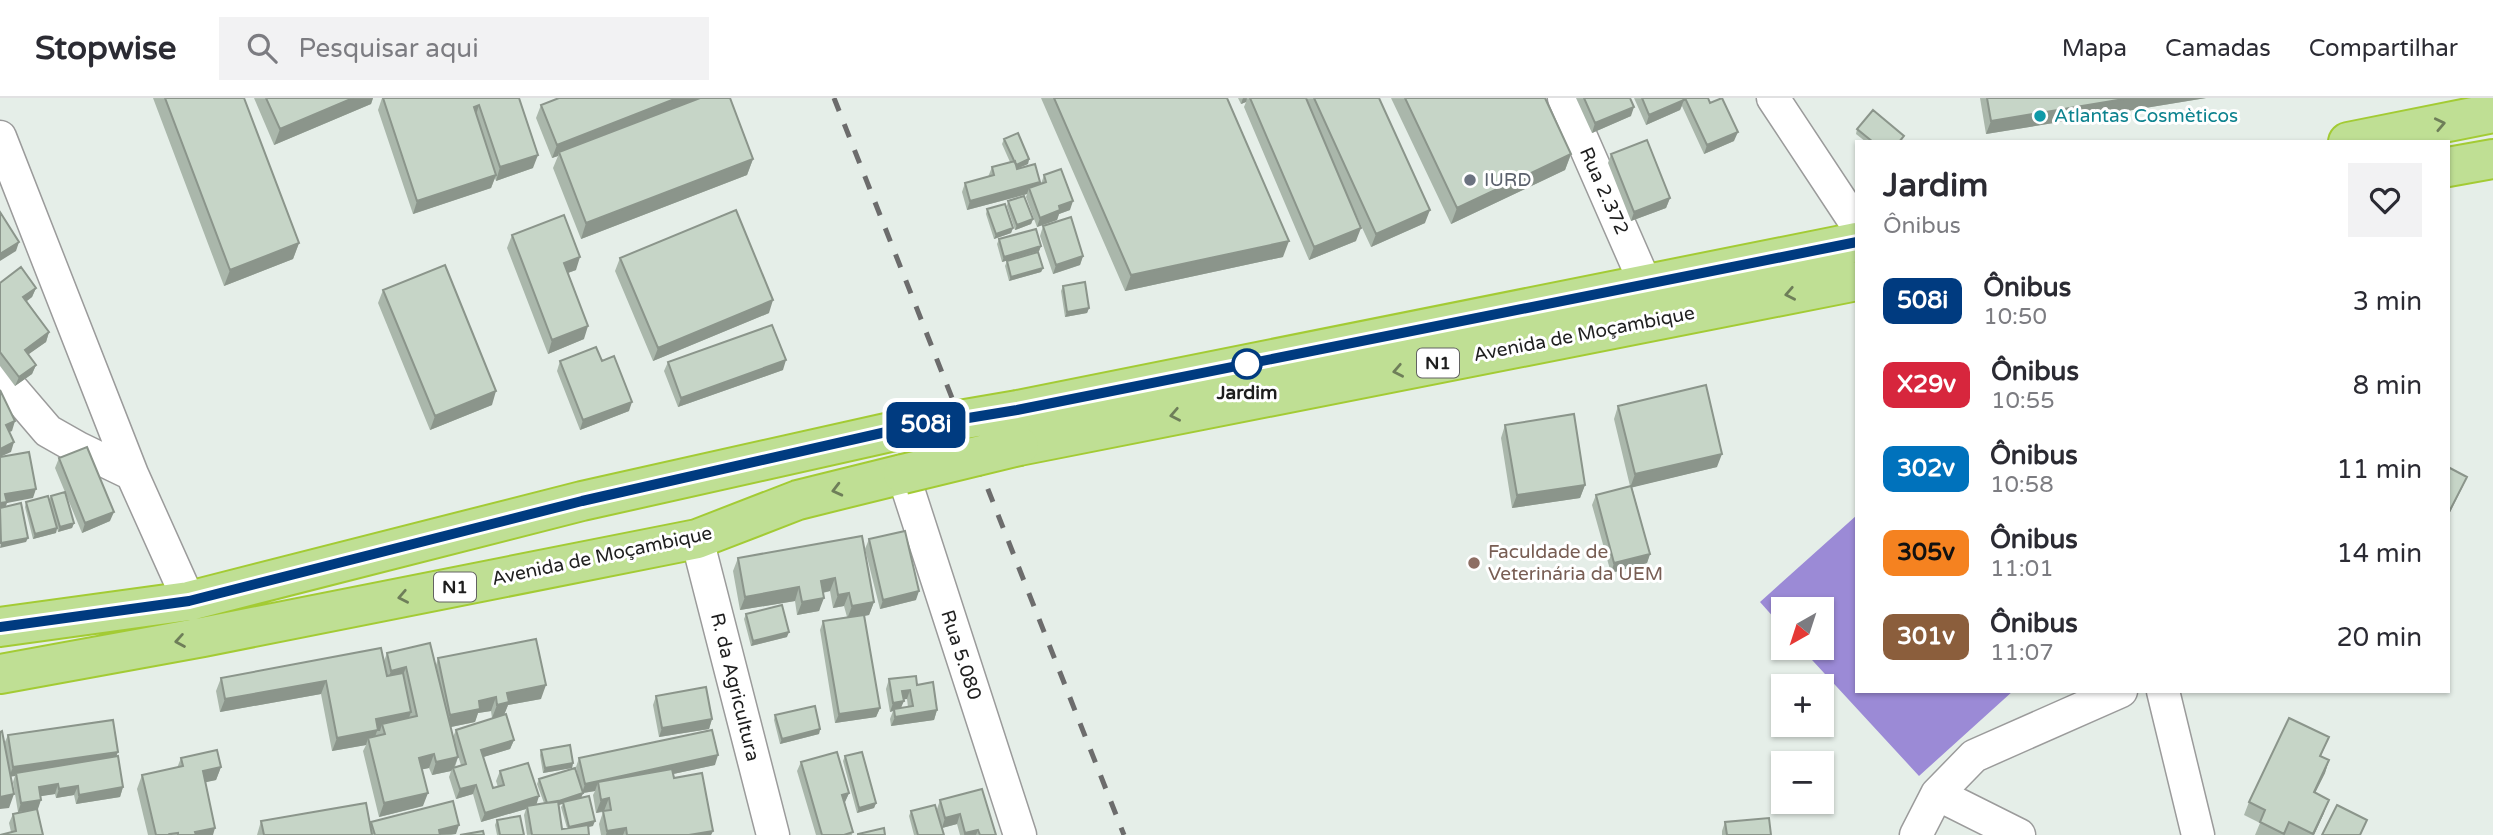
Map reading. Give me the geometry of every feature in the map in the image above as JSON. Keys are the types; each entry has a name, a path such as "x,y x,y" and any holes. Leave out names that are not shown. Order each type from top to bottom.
{"highway":[{"path":"2358,140 2493,113"},
{"path":"2450,167 2493,159"},
{"name":"Avenida de Moçambique","path":"0,674 203,637 697,539 798,500 903,474 1018,428 1253,362 1855,242"},
{"name":"Avenida de Moçambique","path":"0,627 189,601 582,501 895,430 1018,428 1855,281"}],"street":[{"name":"Rua 2.372","path":"1563,98 1645,284"},
{"path":"1773,98 1855,222"},
{"path":"0,137 132,474 189,601"},
{"path":"0,375 48,431 132,474"},
{"name":"Rua 5.080","path":"903,474 1020,835"},
{"name":"R. da Agricultura","path":"697,539 774,835"},
{"path":"1916,835 1937,794 1974,756 2116,693"},
{"path":"2163,693 2198,835"},
{"path":"1937,794 2020,835"}],"shaded area":[{"path":"1855,517 1855,693 2011,693 1919,776 1834,684 1834,674 1825,674 1812,660 1834,660 1834,597 1771,597 1771,614 1760,602"}],"building":[{"path":"165,98 244,98 299,243 230,270"},
{"path":"266,98 353,98 280,129"},
{"path":"383,98 519,98 538,155 500,167 479,105 474,107 496,175 417,201"},
{"path":"559,98 677,98 557,145 541,105"},
{"path":"700,98 730,98 753,159 586,223 559,152"},
{"path":"1054,98 1227,98 1289,241 1131,275"},
{"path":"1250,98 1306,98 1361,228 1314,247"},
{"path":"1314,98 1379,98 1430,210 1376,234"},
{"path":"1405,98 1545,98 1571,154 1457,208"},
{"path":"1584,98 1630,98 1634,107 1595,123"},
{"path":"1642,98 1683,98 1684,100 1649,115"},
{"path":"1685,98 1708,98 1710,103 1722,98 1738,132 1707,145"},
{"path":"1987,98 2130,98 1991,121"},
{"path":"1873,110 1904,136 1901,140 1871,140 1857,129"},
{"path":"1018,133 1029,159 1016,165 1004,139"},
{"path":"1647,140 1670,198 1634,212 1611,154"},
{"path":"1015,161 1017,169 1035,164 1040,182 970,201 965,183 994,175 992,167"},
{"path":"1061,169 1073,201 1040,218 1029,188 1046,182 1044,175"},
{"path":"1024,196 1033,219 1017,225 1008,201"},
{"path":"1005,204 1013,228 996,234 987,209"},
{"path":"736,210 773,300 658,348 620,258"},
{"path":"0,212 19,242 0,254"},
{"path":"564,215 580,257 564,263 588,326 552,340 512,235"},
{"path":"1071,217 1083,256 1056,265 1043,226"},
{"path":"1036,229 1041,246 1004,257 999,239"},
{"path":"1038,252 1043,268 1011,277 1007,261"},
{"path":"445,265 496,391 435,416 383,290"},
{"path":"21,267 36,288 23,297 49,332 25,350 36,365 19,377 0,352 0,283"},
{"path":"1085,282 1089,308 1067,312 1063,286"},
{"path":"772,325 786,360 681,398 668,362"},
{"path":"596,347 602,361 614,356 632,402 583,420 560,361"},
{"path":"1706,385 1722,454 1635,474 1618,406"},
{"path":"0,390 15,421 6,425 14,442 0,449"},
{"path":"1574,414 1585,485 1517,495 1505,425"},
{"path":"87,447 114,512 85,523 59,458"},
{"path":"29,452 36,489 5,494 7,502 0,503 0,457"},
{"path":"2450,468 2467,477 2450,510"},
{"path":"1631,486 1650,554 1614,563 1596,495"},
{"path":"65,492 74,523 60,527 51,496"},
{"path":"48,496 57,528 35,534 26,502"},
{"path":"21,503 28,538 1,543 0,508"},
{"path":"905,531 919,591 883,600 869,539"},
{"path":"862,536 874,602 852,606 849,593 838,595 835,578 821,581 824,598 802,602 799,587 745,597 738,558"},
{"path":"782,605 789,632 753,641 746,614"},
{"path":"864,615 880,708 839,714 823,621"},
{"path":"536,639 546,685 507,693 509,702 497,705 496,697 479,701 480,709 450,715 438,658"},
{"path":"430,643 458,757 436,762 434,754 419,758 428,793 384,803 368,738 385,734 382,724 417,716 406,667 391,671 387,653"},
{"path":"381,648 387,676 403,673 411,712 376,719 378,730 337,738 326,681 225,699 221,678"},
{"path":"916,676 917,685 933,682 937,710 895,717 894,709 913,706 910,690 902,691 904,701 893,703 889,679"},
{"path":"706,687 712,719 662,728 656,696"},
{"path":"815,706 820,729 782,739 775,715"},
{"path":"506,714 514,740 481,750 493,788 504,785 500,771 528,763 539,796 485,813 476,785 460,789 453,768 466,764 456,730"},
{"path":"2289,718 2329,737 2320,756 2329,760 2314,792 2329,800 2313,834 2289,822 2284,834 2260,822 2265,810 2249,802"},
{"path":"113,720 118,752 13,767 8,735"},
{"path":"712,730 718,755 585,784 579,758"},
{"path":"2,731 14,794 0,797 0,732"},
{"path":"570,745 573,763 545,768 541,750"},
{"path":"217,750 221,767 203,771 215,828 195,832 196,835 156,835 142,775 183,766 181,758"},
{"path":"837,752 849,793 842,795 853,832 844,835 822,835 801,762"},
{"path":"862,752 876,803 859,808 845,756"},
{"path":"118,756 123,787 79,795 78,786 59,789 58,784 39,787 41,800 21,803 16,773"},
{"path":"575,768 583,793 547,803 539,779"},
{"path":"672,769 674,778 702,773 713,831 689,835 627,835 626,828 607,831 603,811 611,810 609,798 601,800 598,782"},
{"path":"982,789 996,835 980,835 978,830 965,833 960,814 945,818 940,800"},
{"path":"589,796 595,821 569,827 563,802"},
{"path":"453,801 459,825 439,830 440,835 375,835 371,822"},
{"path":"558,801 562,829 588,825 589,835 532,835 527,806"},
{"path":"366,803 372,835 264,835 261,821"},
{"path":"935,805 944,835 918,835 911,811"},
{"path":"2337,805 2367,820 2360,835 2322,835"},
{"path":"37,809 43,835 0,835 16,831 13,814"},
{"path":"520,816 524,835 500,835 497,820"},
{"path":"1769,818 1771,835 1727,835 1725,822"},
{"path":"884,828 885,835 858,835 858,834"},
{"path":"483,831 484,835 460,835"}],"railway":[{"path":"834,98 1124,835"}],"bus line":[{"name":"508i","path":"0,627 189,601 582,501 895,430 1017,410 1855,242"}],"place":[{"name":"Atlantas Cosmèticos","path":"2040,116"},
{"name":"IURD","path":"1470,180"},
{"name":"Jardim","path":"1247,364"},
{"name":"Faculdade de Veterinária da UEM","path":"1474,563"}]}
